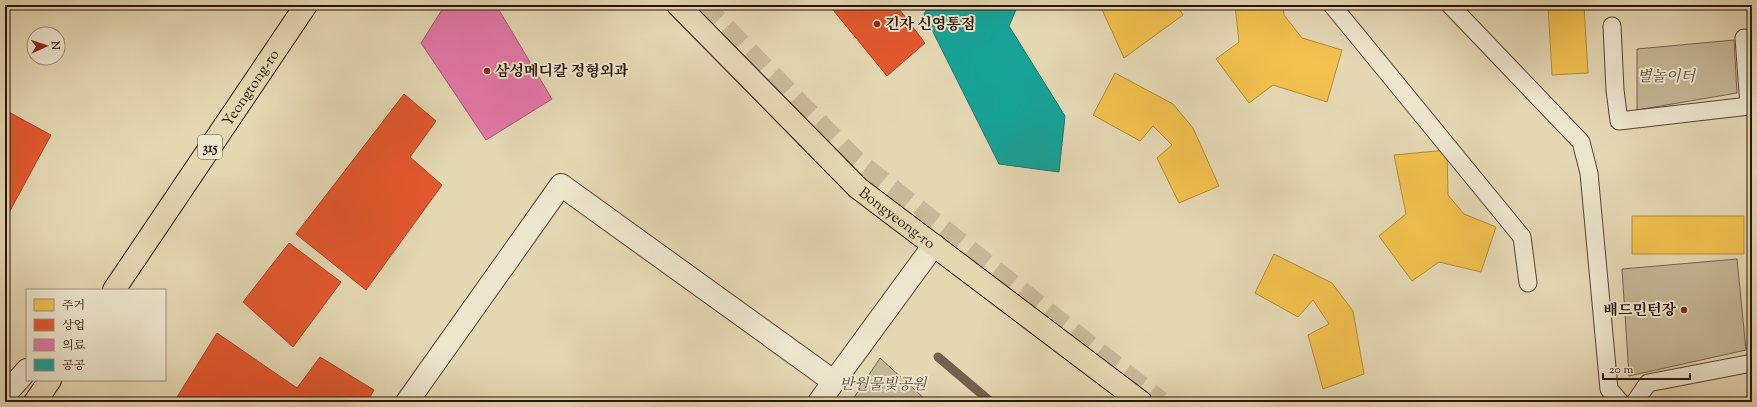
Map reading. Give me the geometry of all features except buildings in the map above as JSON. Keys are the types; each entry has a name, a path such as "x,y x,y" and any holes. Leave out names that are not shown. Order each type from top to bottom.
{"main road":[{"name":"Yeongtong-ro","path":"115,286 306,5"},
{"name":"Bongyeong-ro","path":"678,5 858,188 1141,402"},
{"path":"35,402 49,381"}],"street":[{"path":"407,402 561,184 833,381"},
{"path":"819,402 934,245"},
{"path":"5,390 10,389 26,371"}],"lane":[{"path":"1332,5 1522,237 1528,283"},
{"path":"1450,5 1581,142 1589,173 1609,389 1620,402"},
{"path":"1612,26 1615,90 1619,121 1749,106 1744,38"},
{"path":"1635,402 1648,383 1752,363"}],"green space":[{"name":"별놀이터","path":"1734,40 1737,93 1637,110 1637,49"},
{"name":"배드민턴장","path":"1737,259 1746,350 1629,376 1622,269"},
{"name":"반월물빛공원","path":"880,358 928,402 851,402"}],"waterway":[{"path":"938,357 991,402"}],"tunnel":[{"path":"702,5 853,159 1160,402"}],"place":[{"name":"긴자 신영통점","path":"877,24"},
{"name":"삼성메디칼 정형외과","path":"487,71"},
{"name":"배드민턴장","path":"1684,310"}]}
